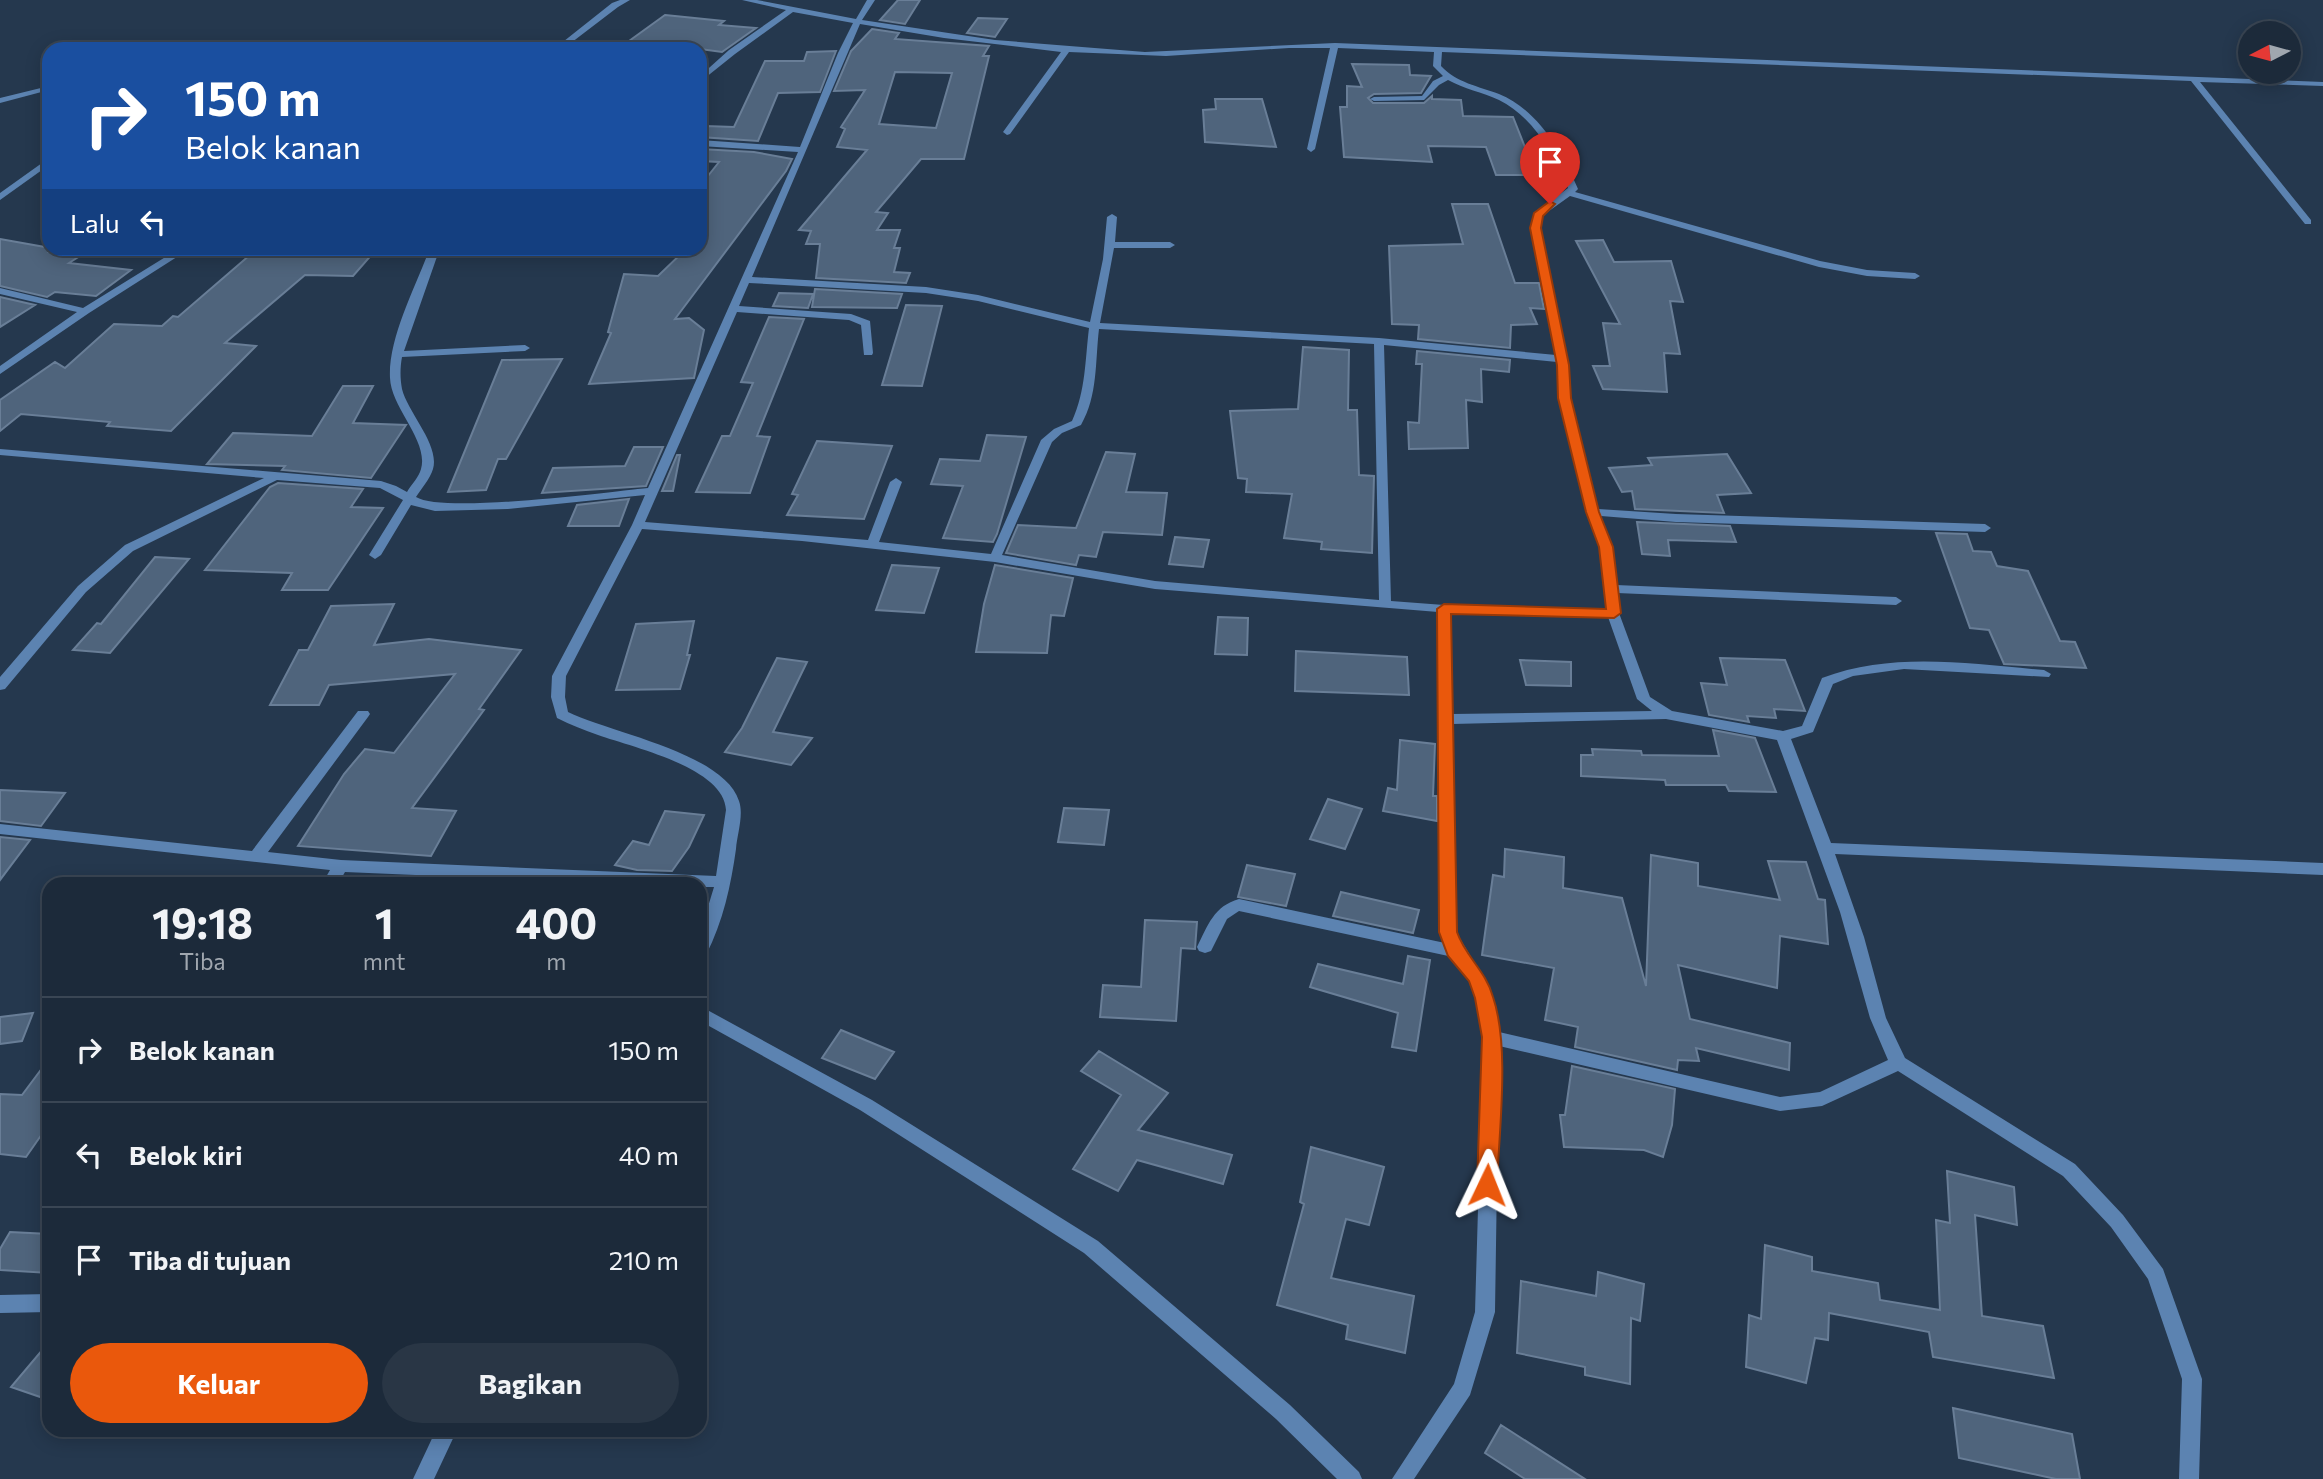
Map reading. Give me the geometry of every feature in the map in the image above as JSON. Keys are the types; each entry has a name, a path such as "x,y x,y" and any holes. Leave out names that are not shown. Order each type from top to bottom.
{"street":[{"path":"567,42 615,5 626,0"},
{"path":"746,0 855,23 1068,48 1148,54 1257,46 1335,46 2323,84"},
{"path":"707,937 716,918 724,882 733,802 724,785 712,774 669,755 581,727 562,715 558,697 559,676 638,525 803,150 855,23 871,0"},
{"path":"707,74 732,52 792,9"},
{"path":"1311,149 1335,46"},
{"path":"1007,132 1068,48"},
{"path":"1438,50 1437,66 1446,78 1502,98 1525,114 1566,167 1573,189 1538,215 1536,228 1562,359 1564,398 1593,512 1606,547 1614,613 1644,699 1668,715"},
{"path":"1374,99 1424,98 1436,83 1446,78"},
{"path":"2193,80 2308,222"},
{"path":"0,101 42,90"},
{"path":"707,143 803,150"},
{"path":"0,197 42,165"},
{"path":"1570,192 1819,264 1867,273 1915,276"},
{"path":"995,558 1047,440 1058,431 1077,424 1084,410 1094,379 1095,326 1111,245 1112,217"},
{"path":"1111,245 1170,245"},
{"path":"0,370 85,311 174,256"},
{"path":"375,555 427,469 429,457 405,409 395,379 398,355 432,256"},
{"path":"745,280 926,290 978,298 1095,326 1379,341 1562,359"},
{"path":"0,291 85,311"},
{"path":"732,309 851,317 866,323 868,353"},
{"path":"1379,341 1385,604"},
{"path":"398,355 525,348"},
{"path":"0,452 274,478 381,485 418,504 453,507 652,491"},
{"path":"0,686 82,589 129,548 274,478"},
{"path":"872,545 896,482"},
{"path":"1593,512 1676,518 1985,528"},
{"path":"638,525 995,558 1155,584 1444,609 1614,613"},
{"path":"1609,589 1896,601"},
{"path":"1402,1479 1463,1388 1485,1312 1491,1037 1485,998 1477,978 1454,951 1448,932 1444,609"},
{"path":"1446,719 1668,715 1783,736 1808,729 1827,681 1849,670 1889,664 2043,674"},
{"path":"256,857 363,714"},
{"path":"1783,736 1826,848 1857,940 1884,1040 1899,1063 2069,1170 2117,1221 2156,1275 2192,1379 2189,1479"},
{"path":"0,829 341,866 604,877"},
{"path":"1826,848 2323,869"},
{"path":"334,877 341,866"},
{"path":"707,881 724,882"},
{"path":"1205,947 1222,914 1232,906 1239,905 1454,951"},
{"path":"707,1017 866,1105 1091,1247 1283,1412 1352,1479"},
{"path":"1491,1037 1780,1104 1822,1100 1899,1063"},
{"path":"0,1304 42,1303"},
{"path":"423,1479 444,1437"}],"building":[{"path":"898,0 920,0 905,24 880,20"},
{"path":"665,15 724,21 719,25 756,28 722,52 707,50 707,42 628,42"},
{"path":"978,18 1007,19 995,37 967,33"},
{"path":"872,29 899,33 895,39 989,46 983,56 989,56 964,159 921,159 876,212 888,213 877,230 900,230 894,248 900,248 894,272 910,273 906,283 816,278 820,244 806,244 811,231 799,230 867,150 837,147 845,129 841,127 865,90 834,91 851,51","holes":["895,72 952,73 936,128 879,124"]},
{"path":"836,51 820,92 778,93 758,141 707,137 707,126 734,127 765,61 804,61 807,52"},
{"path":"1352,64 1409,65 1410,75 1431,76 1421,93 1374,94 1368,98 1373,103 1424,103 1432,96 1432,99 1461,100 1463,116 1513,117 1536,175 1496,175 1486,147 1428,146 1432,162 1344,157 1340,107 1347,107 1347,86 1362,87"},
{"path":"1215,99 1262,99 1276,147 1205,142 1203,110 1216,109"},
{"path":"707,149 754,152 792,159 786,171 675,319 689,318 704,330 694,378 589,384 611,333 608,332 624,274 658,276 679,256 707,256 707,177 719,162 707,161"},
{"path":"1452,204 1488,204 1515,283 1539,283 1544,309 1530,308 1537,324 1511,325 1510,348 1418,339 1419,325 1392,324 1389,246 1463,244"},
{"path":"0,239 42,246 42,256 80,256 69,263 131,270 96,296 55,292 47,297 0,286"},
{"path":"1603,240 1614,262 1671,261 1683,302 1670,301 1680,354 1664,353 1667,392 1603,389 1593,366 1610,366 1603,323 1620,324 1576,241"},
{"path":"249,256 370,256 353,276 305,275 225,343 256,346 171,431 107,426 110,422 21,414 0,431 0,400 55,362 65,368 114,324 162,326 173,316 178,317"},
{"path":"815,289 902,294 897,308 812,307"},
{"path":"779,293 813,294 808,308 773,306"},
{"path":"0,297 35,305 0,327"},
{"path":"906,305 942,306 922,386 882,385"},
{"path":"769,317 804,319 757,436 770,437 750,493 696,492 722,436 730,436 753,383 741,382"},
{"path":"1303,347 1349,350 1348,410 1357,410 1359,475 1374,476 1372,553 1321,549 1322,542 1284,538 1292,494 1246,492 1247,479 1238,478 1230,411 1298,409"},
{"path":"1417,351 1510,360 1509,372 1481,369 1482,402 1466,400 1468,448 1409,449 1408,422 1419,423 1422,364 1416,364"},
{"path":"562,359 506,459 498,459 486,490 448,492 502,360"},
{"path":"343,386 373,386 353,423 406,425 371,478 282,470 285,466 207,464 233,433 312,436"},
{"path":"987,435 1026,437 997,534 993,542 943,538 963,486 931,484 940,459 980,461"},
{"path":"817,441 892,446 864,519 787,515 798,495 792,494"},
{"path":"634,447 663,447 646,486 542,493 553,468 625,466"},
{"path":"1106,452 1135,454 1126,492 1167,493 1162,535 1103,532 1096,557 1079,555 1076,565 1006,553 1018,525 1076,528"},
{"path":"1727,454 1751,493 1717,495 1724,513 1635,509 1632,491 1622,492 1609,468 1652,465 1648,458"},
{"path":"677,455 680,455 673,491 662,491"},
{"path":"278,483 363,489 351,507 383,508 328,590 282,590 292,573 205,570 270,487"},
{"path":"629,499 619,526 568,526 577,505"},
{"path":"1637,522 1730,526 1736,542 1668,540 1670,556 1642,554"},
{"path":"1936,533 1967,534 1973,551 1991,552 1997,566 2028,571 2060,641 2075,642 2086,668 2004,664 1989,630 1970,628"},
{"path":"1175,537 1209,540 1203,567 1169,564"},
{"path":"155,557 189,559 110,653 73,650 97,623 101,624"},
{"path":"892,565 939,568 924,613 876,610"},
{"path":"995,565 1073,578 1064,616 1051,615 1047,653 976,652 984,604"},
{"path":"394,604 374,645 429,639 521,650 479,709 484,710 412,808 456,811 431,856 298,846 344,774 365,749 394,753 455,674 329,685 319,705 270,705 299,650 308,650 331,606"},
{"path":"1218,617 1248,618 1247,655 1215,654"},
{"path":"694,621 687,655 690,655 680,689 616,690 636,624"},
{"path":"1296,651 1407,657 1409,695 1295,691"},
{"path":"777,658 807,662 773,732 812,738 791,765 725,752 742,728"},
{"path":"1720,658 1785,660 1805,711 1774,709 1776,718 1747,716 1749,722 1709,715 1701,683 1727,685"},
{"path":"1520,660 1571,662 1571,686 1526,685"},
{"path":"1713,730 1755,738 1776,792 1729,791 1726,785 1666,785 1665,780 1581,776 1581,755 1593,755 1592,749 1641,751 1642,755 1719,756"},
{"path":"1400,740 1435,744 1433,796 1437,796 1437,821 1383,811 1388,788 1397,790"},
{"path":"0,790 65,793 41,826 0,821"},
{"path":"1328,799 1362,809 1345,849 1310,839"},
{"path":"1064,808 1109,810 1104,845 1058,842"},
{"path":"665,811 704,815 689,847 672,871 637,870 615,865 633,841 649,845"},
{"path":"0,837 30,840 0,880"},
{"path":"1505,849 1564,857 1563,888 1622,898 1646,986 1651,855 1698,863 1698,886 1780,900 1768,861 1806,862 1818,899 1825,900 1828,944 1780,936 1777,988 1678,965 1690,1019 1790,1043 1789,1070 1696,1048 1699,1061 1678,1060 1677,1070 1575,1047 1578,1027 1545,1020 1554,968 1482,955 1493,875 1504,877"},
{"path":"1247,865 1295,874 1286,906 1238,897"},
{"path":"1341,892 1419,910 1413,933 1333,916"},
{"path":"1145,920 1197,922 1195,949 1181,948 1176,1021 1100,1017 1103,985 1141,987"},
{"path":"1408,956 1430,960 1416,1051 1392,1047 1398,1013 1310,987 1318,964 1403,984"},
{"path":"33,1013 22,1041 0,1044 0,1017"},
{"path":"841,1030 894,1052 875,1079 822,1058"},
{"path":"1099,1051 1168,1093 1138,1130 1232,1155 1223,1184 1137,1160 1118,1191 1073,1169 1121,1095 1081,1071"},
{"path":"1572,1066 1675,1089 1672,1125 1663,1157 1644,1150 1564,1147 1560,1115 1565,1115"},
{"path":"42,1068 42,1134 26,1157 0,1154 0,1094 22,1095"},
{"path":"1311,1147 1384,1167 1369,1225 1346,1219 1331,1278 1414,1296 1405,1353 1346,1339 1348,1325 1277,1305 1304,1204 1300,1202"},
{"path":"1947,1171 2014,1187 2017,1225 1975,1215 1982,1316 2043,1326 2054,1378 1933,1357 1929,1332 1829,1313 1828,1340 1815,1338 1806,1383 1746,1367 1749,1315 1761,1319 1765,1245 1812,1257 1812,1271 1878,1283 1880,1300 1940,1310 1936,1220 1950,1223"},
{"path":"10,1232 42,1234 42,1273 0,1270 0,1249"},
{"path":"1598,1272 1644,1284 1640,1321 1631,1318 1630,1384 1585,1375 1585,1367 1517,1353 1521,1281 1596,1296"},
{"path":"42,1350 42,1398 11,1387"},
{"path":"1953,1408 2072,1434 2080,1479 2056,1479 1959,1458"},
{"path":"1501,1425 1585,1479 1525,1479 1485,1453"}],"route":[{"path":"1487,1185 1491,1037 1485,998 1477,978 1454,951 1448,932 1444,609 1614,613 1608,582 1606,547 1593,512 1564,398 1563,365 1536,228 1538,215 1550,204"}]}
